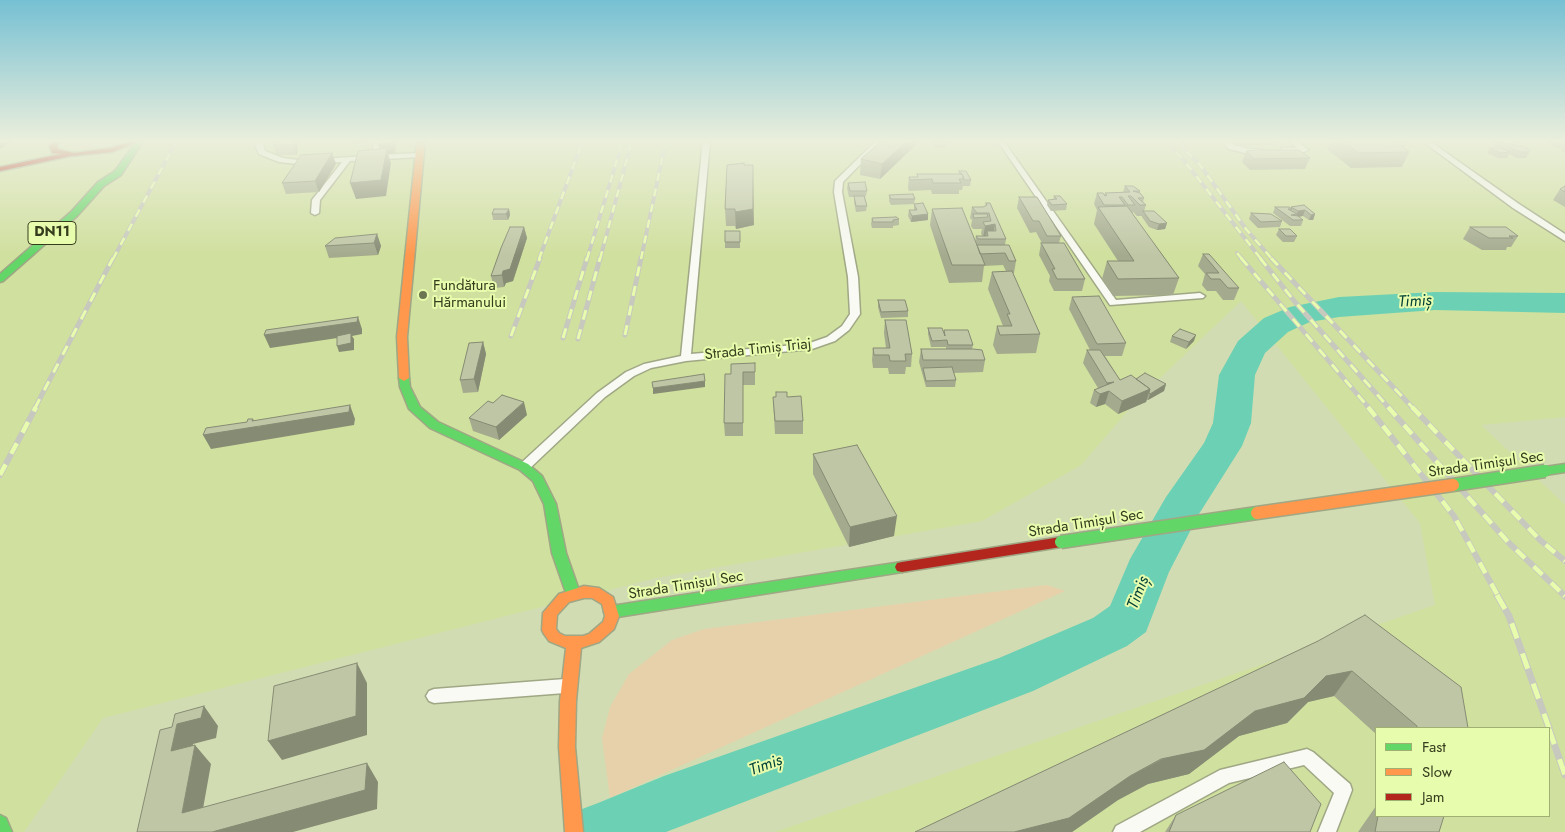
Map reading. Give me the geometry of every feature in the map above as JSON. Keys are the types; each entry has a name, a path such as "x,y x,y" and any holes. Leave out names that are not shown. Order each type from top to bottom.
{"main road":[{"path":"100,179 102,184"},
{"name":"DN11","path":"0,279 74,214 102,184 110,179"},
{"path":"418,179 402,336 405,388 415,409 434,425 524,467 538,480 550,504 559,553 574,593"},
{"name":"Strada Timișul Sec","path":"611,612 1062,542 1565,468"},
{"path":"584,592 602,596 608,601 611,612 609,625 603,632 584,642 574,643 554,637 549,630 548,622 555,604 574,593 584,592"},
{"path":"574,643 567,747 574,832"},
{"path":"0,824 3,832"}],"lane":[{"path":"315,212 316,200 333,179"},
{"path":"686,358 702,179"},
{"name":"Strada Timiș Triaj","path":"524,467 601,395 630,374 648,366 686,358 808,347 831,340 846,328 855,314 853,277 838,192 839,181 841,179"},
{"path":"1027,179 1112,303 1200,296"},
{"path":"1478,179 1565,238"},
{"path":"434,696 570,686"},
{"path":"1122,832 1226,776 1307,757 1344,790 1327,832"}],"shaded area":[{"path":"0,179 1565,179 1565,417 1481,425 1565,505 1565,832 775,832 1435,605 1420,523 1241,301 1139,398 1081,465 982,521 656,578 103,718 24,832 0,832"},
{"path":"1047,585 1065,591 610,798 602,738 610,707 629,674 672,640 704,629"}],"building":[{"path":"285,179 316,179 315,181 282,183"},
{"path":"351,179 381,179 381,180 350,183"},
{"path":"726,179 753,179 753,209 735,212 735,209 725,209"},
{"path":"910,179 964,179 959,179 961,183 933,183 932,179"},
{"path":"865,182 867,191 850,191 848,183"},
{"path":"1125,186 1133,186 1140,191 1133,191 1140,193 1144,198 1138,198 1146,205 1140,205 1131,196 1128,196 1135,205 1128,205 1122,197 1119,197 1125,205 1104,205 1097,193 1103,193 1105,196 1107,195 1105,193 1130,192"},
{"path":"913,194 915,199 891,199 889,195"},
{"path":"854,196 864,196 867,206 856,206"},
{"path":"1054,196 1060,196 1067,204 1052,205 1048,200 1057,199"},
{"path":"1019,197 1037,197 1061,236 1047,236 1039,221 1033,221"},
{"path":"923,203 928,214 912,216 909,210 917,210 914,204"},
{"path":"986,203 990,203 1006,239 978,239 976,236 988,236 987,231 996,231 995,224 985,226 983,222 991,221 989,213 977,213 972,207 983,207 987,205"},
{"path":"1304,205 1315,214 1311,215 1305,210 1298,211 1291,207"},
{"path":"1127,206 1179,278 1118,279 1107,261 1134,261 1098,207"},
{"path":"1275,207 1289,207 1292,209 1288,209 1297,214 1291,215 1298,216 1303,220 1293,220"},
{"path":"962,208 985,265 952,265 932,209"},
{"path":"494,209 509,209 506,214 492,214"},
{"path":"1143,211 1154,211 1167,223 1159,224 1150,221"},
{"path":"1251,213 1271,214 1282,221 1261,222"},
{"path":"973,214 987,214 988,217 974,218"},
{"path":"896,217 899,219 893,220 893,222 873,222 872,218"},
{"path":"510,227 524,227 510,269 503,271 502,275 491,276 501,248"},
{"path":"1470,227 1506,227 1518,236 1509,236 1513,238 1489,238"},
{"path":"1279,229 1290,229 1297,236 1286,236"},
{"path":"725,231 740,231 740,242 725,242"},
{"path":"377,234 374,243 325,246 335,238"},
{"path":"1041,243 1064,243 1085,279 1057,279 1052,269 1055,269"},
{"path":"977,245 1009,245 1016,261 1009,261 1005,253 980,254"},
{"path":"1203,254 1209,254 1239,288 1228,288 1220,279 1211,279 1206,273 1219,273"},
{"path":"1012,271 1040,334 1000,335 997,326 1012,326 1007,314 1010,314 992,272"},
{"path":"1099,296 1126,343 1097,344 1072,297"},
{"path":"878,300 905,300 908,311 881,312"},
{"path":"358,317 357,322 264,335 266,330"},
{"path":"885,320 906,320 912,354 905,354 906,361 890,361 889,355 874,355 873,348 890,348"},
{"path":"928,328 942,328 945,336 944,330 968,330 973,345 948,345 947,340 932,341"},
{"path":"1180,329 1196,335 1189,342 1172,336"},
{"path":"351,333 351,343 337,346 337,336"},
{"path":"483,342 474,379 460,380 469,343"},
{"path":"921,349 982,350 985,360 923,360"},
{"path":"1087,350 1100,350 1120,380 1131,375 1150,389 1122,401 1109,391 1100,394 1094,390 1114,382 1107,383"},
{"path":"755,363 755,372 743,372 743,423 724,423 725,374 731,374 731,364"},
{"path":"952,367 956,380 926,381 923,368"},
{"path":"1145,373 1166,384 1150,394 1150,389 1136,379"},
{"path":"704,374 705,381 653,388 652,382"},
{"path":"776,392 787,392 787,397 801,396 803,421 775,421 773,397 776,397"},
{"path":"502,395 524,402 496,427 469,418 488,401 493,403"},
{"path":"350,405 349,412 203,435 206,428 247,422 248,419 253,419 252,421"},
{"path":"857,445 897,516 850,527 813,454"},
{"path":"1365,615 1461,687 1468,727 1417,727 1352,671 1326,676 1304,698 1255,711 1204,750 1161,759 1130,776 1069,818 1014,832 915,832 1318,641"},
{"path":"357,663 356,716 268,741 274,686"},
{"path":"204,706 201,718 177,724 171,751 195,745 182,813 367,763 365,790 212,832 137,832 160,730 172,727 175,714"},
{"path":"1284,762 1321,804 1310,832 1169,832 1176,815"},
{"path":"1378,817 1444,817 1439,832 1375,832"}],"waterway":[{"name":"Timiș","path":"598,832 664,804 1015,675 1110,632 1129,618 1146,572 1181,508 1222,446 1232,423 1237,375 1250,348 1276,325 1301,314 1339,307 1435,301 1565,303"}],"railway":[{"path":"113,259 156,179"},
{"path":"539,259 569,179"},
{"path":"587,259 611,179"},
{"path":"600,259 622,179"},
{"path":"641,259 658,179"},
{"path":"1198,179 1261,259"},
{"path":"1210,179 1246,229 1272,259"},
{"path":"1237,253 1242,259"},
{"path":"35,408 113,258"},
{"path":"511,336 540,258"},
{"path":"563,338 587,258"},
{"path":"578,339 600,258"},
{"path":"625,335 641,258"},
{"path":"1241,258 1369,408"},
{"path":"1260,258 1295,302 1389,408"},
{"path":"1271,258 1413,408"},
{"path":"0,475 36,407"},
{"path":"1368,407 1454,516 1498,596"},
{"path":"1388,407 1508,542 1564,595"},
{"path":"1412,407 1540,540 1565,561"},
{"path":"1497,595 1509,616 1549,727"},
{"path":"1550,732 1565,775"}],"traffic: fast":[{"path":"0,279 74,214 101,184 109,179"},
{"path":"404,378 405,387 415,409 434,425 524,467 538,479 550,504 559,553 573,593"},
{"path":"1545,471 1565,468"},
{"path":"1453,485 1545,471"},
{"path":"1061,542 1257,513"},
{"path":"611,612 902,567"},
{"path":"0,824 3,832"}],"traffic: slow":[{"path":"404,378 402,337 417,179"},
{"path":"1257,513 1453,485"},
{"path":"584,592 594,592 608,601 612,616 609,625 594,638 584,642 563,642 554,637 549,630 550,613 564,598 584,592"},
{"path":"574,643 568,701 567,747 574,832"}],"traffic: jam":[{"path":"902,567 1061,542"}],"place":[{"name":"Fundătura Hărmanului","path":"423,295"}]}
